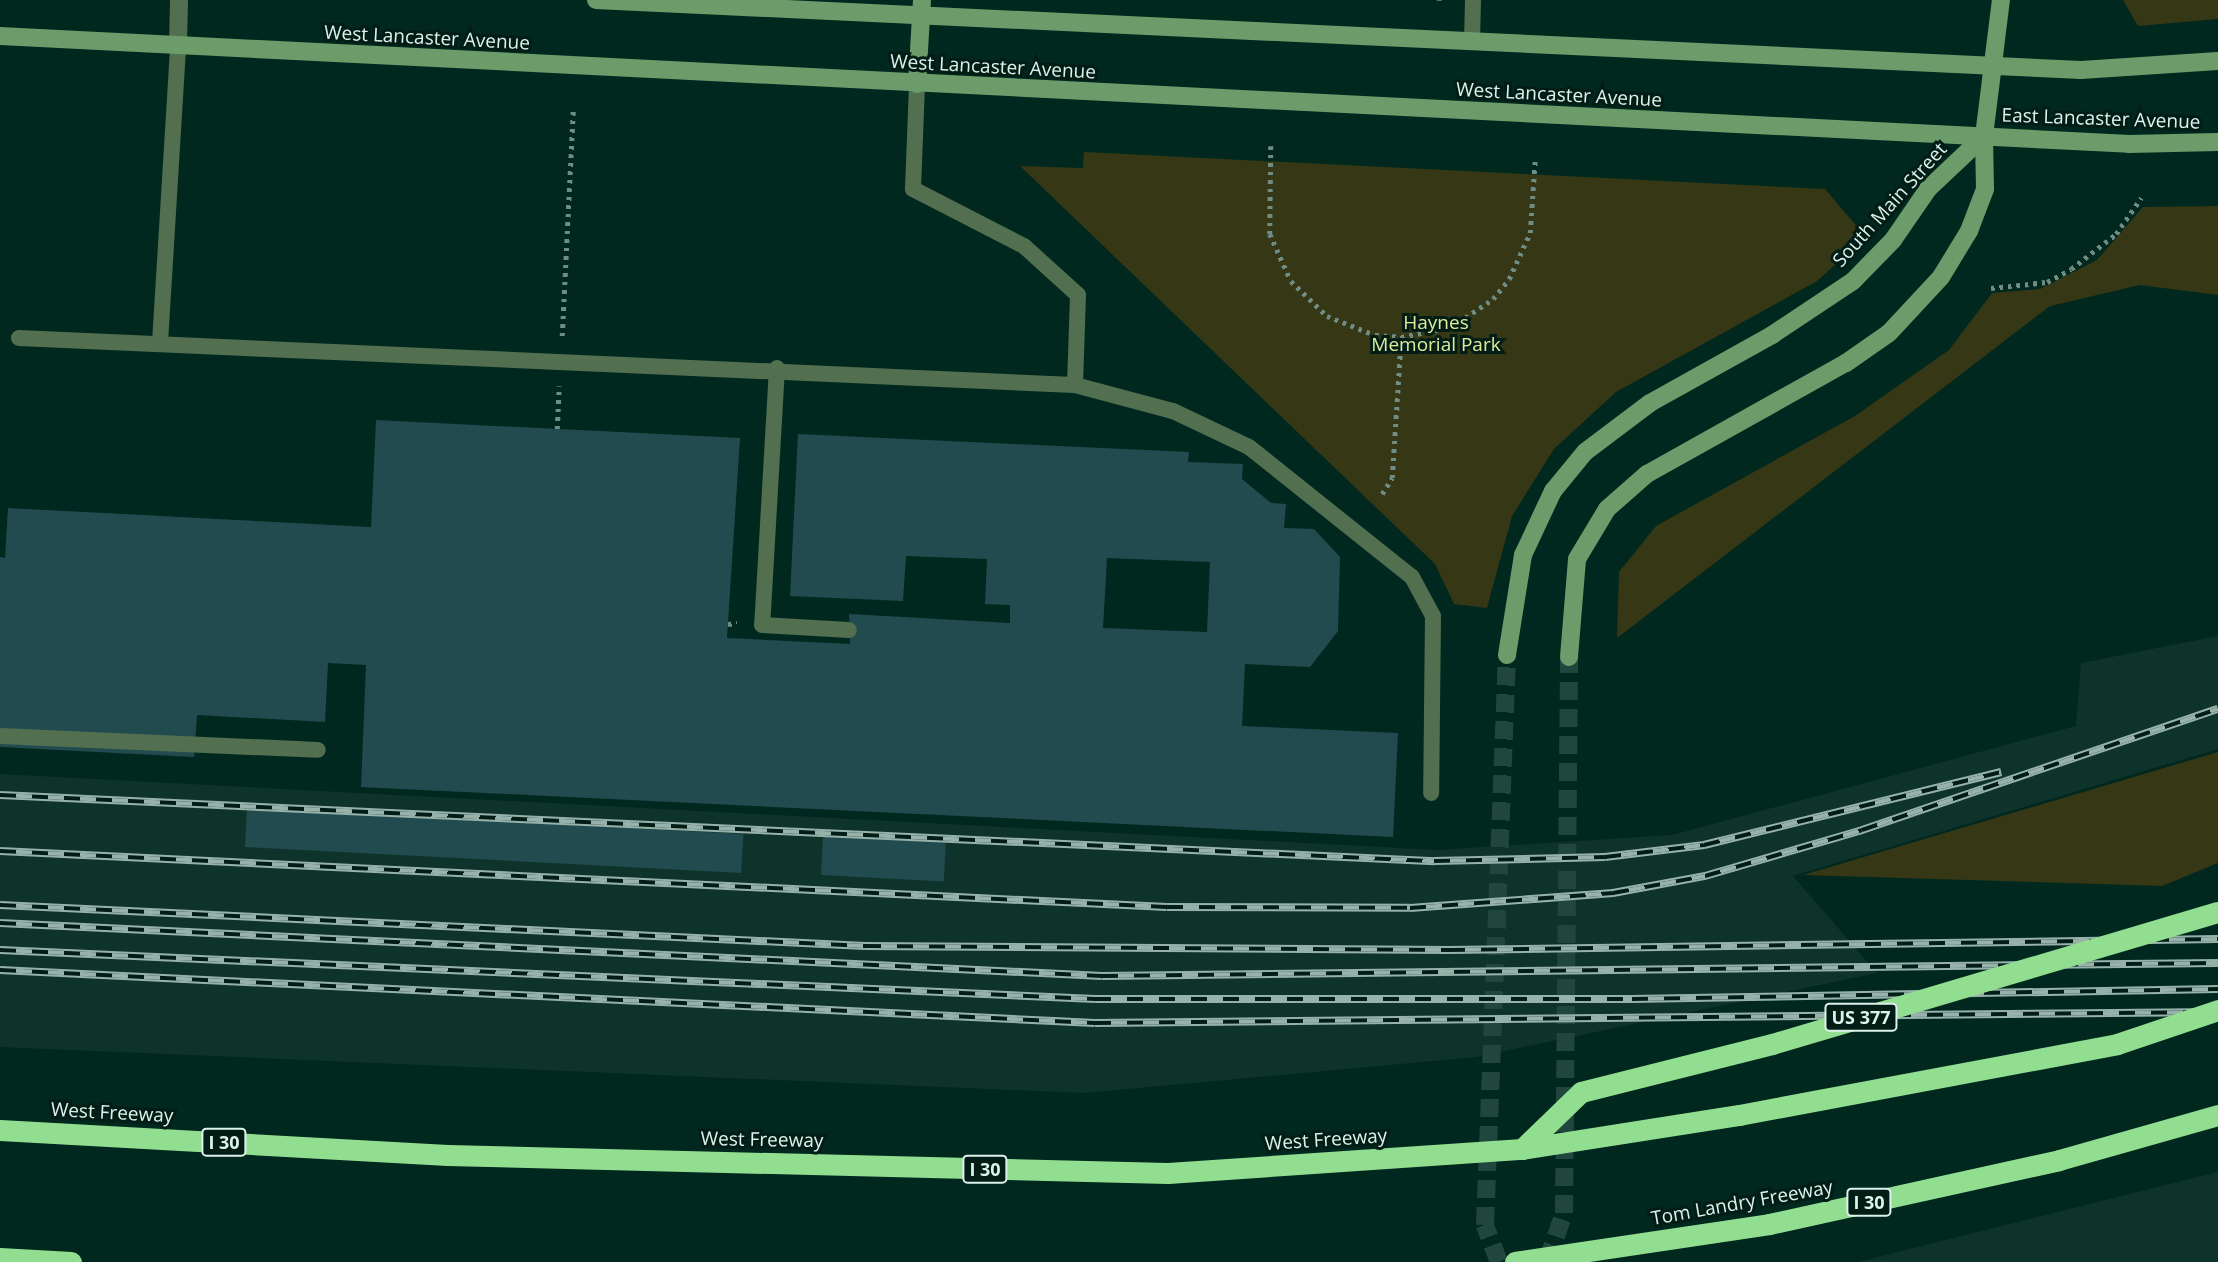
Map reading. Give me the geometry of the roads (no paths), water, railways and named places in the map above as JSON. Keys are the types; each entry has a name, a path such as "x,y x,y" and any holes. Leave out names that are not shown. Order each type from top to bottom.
{"highway":[{"name":"US 377","path":"1522,1149 1581,1092 1773,1044 2218,912"},
{"name":"I 30","path":"1522,1149 1739,1115 2116,1044 2218,1010"},
{"name":"Tom Landry Freeway","path":"1515,1262 1769,1224 2059,1160 2218,1115"},
{"name":"West Freeway","path":"0,1130 447,1155 1168,1173 1522,1149"},
{"path":"0,1258 71,1262"}],"main road":[{"path":"596,0 922,8 1472,41 2081,70 2218,61"},
{"path":"1569,657 1577,559 1595,524 1647,474 1846,363 1915,309 1969,231 1985,190 1984,136 2001,0"},
{"path":"917,84 922,8"},
{"name":"West Lancaster Avenue","path":"0,36 1984,136"},
{"name":"East Lancaster Avenue","path":"1984,136 2218,142"},
{"name":"South Main Street","path":"1507,655 1523,555 1553,491 1585,452 1629,416 1772,335 1853,281 1893,240 1928,190 1984,136"}],"street":[{"path":"178,45 179,0"}],"lane":[{"path":"1472,41 1473,0"},
{"path":"160,343 178,45"},
{"path":"917,84 913,189 1024,246 1078,295 1075,385"},
{"path":"19,338 777,368 1075,385 1173,411 1249,447 1412,577 1433,616 1431,793"},
{"path":"777,368 762,625 849,630"},
{"path":"0,736 318,750"}],"tunnel":[{"path":"1499,1262 1485,1225 1507,655"},
{"path":"1547,1262 1564,1213 1569,657"}],"railway":[{"path":"0,851 1167,907 1410,908 1613,893 1705,876 1862,830 2218,709"},
{"path":"0,795 1434,861 1605,857 1704,845 2001,772"},
{"path":"0,905 865,946 1449,950 2218,939"},
{"path":"0,923 1102,976 2218,963"},
{"path":"0,950 1095,999 1632,999 2218,989"},
{"path":"0,970 1095,1023 2218,1012"}],"park label":[{"name":"Haynes Memorial Park","path":"1436,334"}]}
